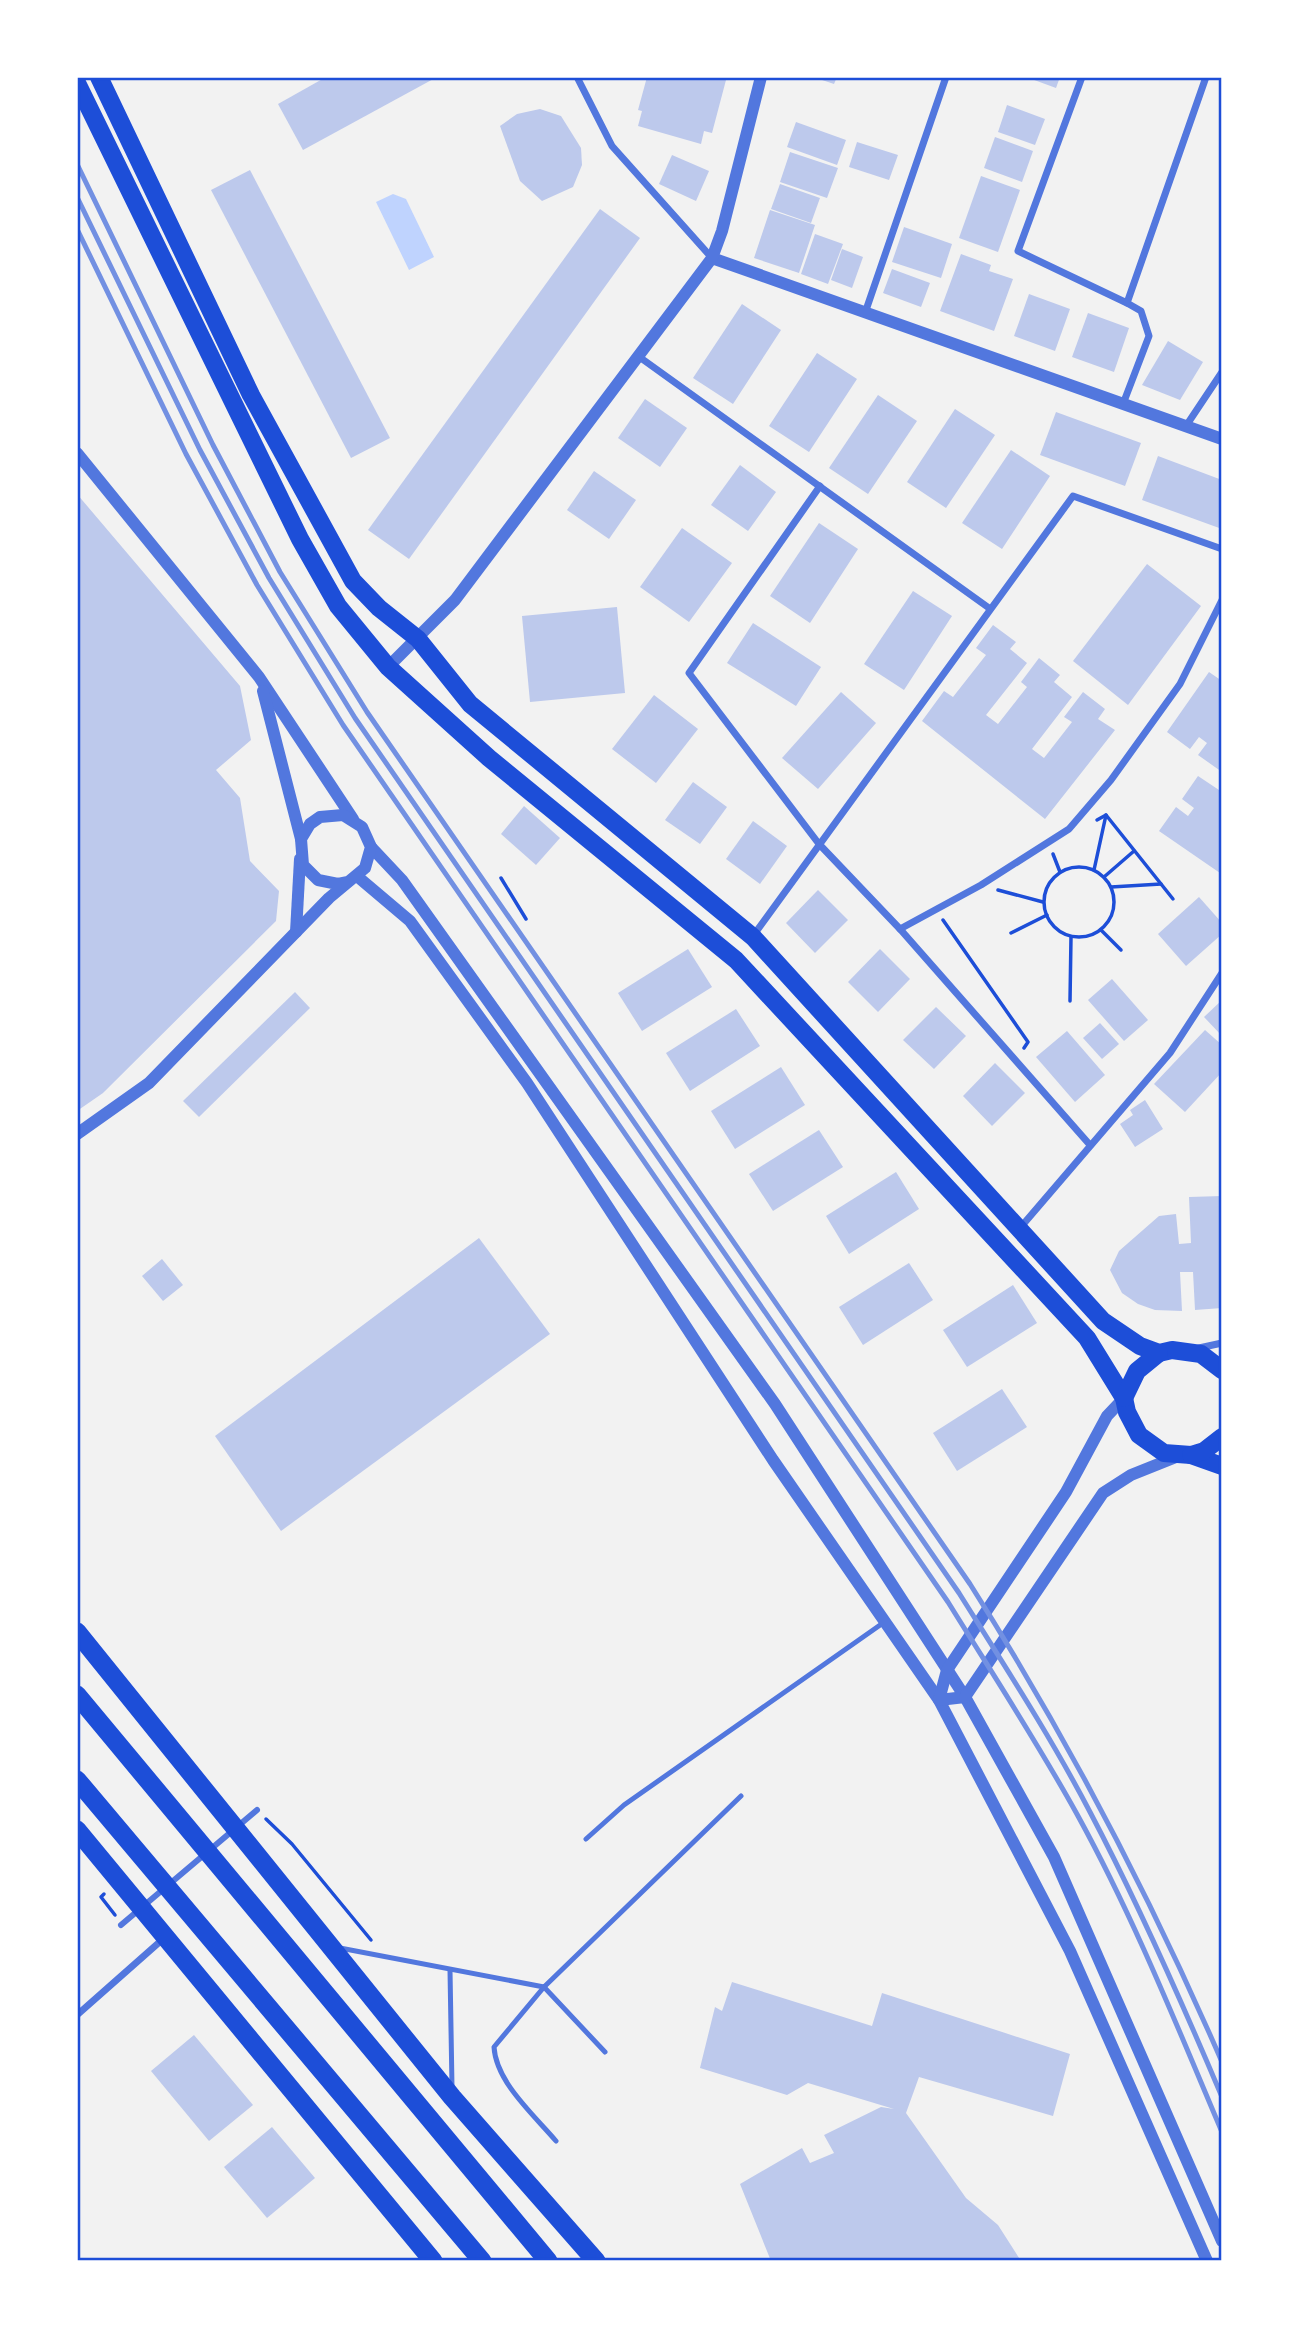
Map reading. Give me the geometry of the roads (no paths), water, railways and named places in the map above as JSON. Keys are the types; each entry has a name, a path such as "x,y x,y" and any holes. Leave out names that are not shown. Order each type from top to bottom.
{"highway":[{"path":"77,1632 452,2097 596,2261"},
{"path":"77,1695 548,2261"},
{"path":"77,1780 482,2261"},
{"path":"77,1830 433,2261"}],"main road":[{"path":"99,77 251,395 353,582 379,608 418,639 470,704 753,937 1103,1321 1140,1346 1159,1353 1186,1350 1201,1354 1222,1370"},
{"path":"77,83 305,549 338,606 388,667 489,758 736,960 1087,1338 1124,1398 1127,1412 1139,1435 1152,1447 1222,1466"},
{"path":"1124,1398 1137,1371 1159,1353"},
{"path":"1184,1455 1204,1451 1222,1437"}],"street":[{"path":"577,77 612,146 712,258 1222,439"},
{"path":"388,667 455,600 712,258 722,231 761,77"},
{"path":"865,313 946,77"},
{"path":"1082,77 1018,251 1141,311 1149,336 1124,404"},
{"path":"1127,303 1206,77"},
{"path":"638,356 989,608"},
{"path":"1186,426 1222,372"},
{"path":"77,453 259,677 368,836 371,847 402,880 775,1404 965,1698 1054,1857 1222,2241"},
{"path":"820,486 689,673 819,844 900,929 1090,1145"},
{"path":"753,937 989,608 1073,496 1222,549"},
{"path":"900,929 981,885 1069,829 1111,780 1180,684 1222,600"},
{"path":"259,677 301,839 296,932"},
{"path":"301,839 310,824 320,817 343,815 354,819"},
{"path":"77,1134 149,1083 296,932 365,868 371,847"},
{"path":"300,855 303,865 318,880 327,884 353,880 410,920 527,1083 773,1460 939,1700 1070,1951 1207,2261"},
{"path":"1020,1228 1170,1053 1222,973"},
{"path":"1186,1350 1222,1343"},
{"path":"939,1700 947,1670 1066,1492 1107,1416 1124,1398"},
{"path":"965,1698 1103,1493 1131,1475 1184,1455"},
{"path":"939,1700 965,1698"},
{"path":"121,1926 257,1810"},
{"path":"77,2015 165,1937"}],"lane":[{"path":"586,1839 624,1805 885,1621"},
{"path":"556,2141 501,2073 494,2059 494,2047 499,2037 544,1987 741,1796"},
{"path":"328,1946 544,1987 605,2052"},
{"path":"450,1970 452,2097"}],"water":[{"path":"393,194 406,199 434,257 409,270 376,202"}],"railway":[{"path":"77,164 213,445 280,572 367,712 970,1584 1040,1700 1105,1818 1166,1939 1222,2062"},
{"path":"77,197 200,450 269,578 355,718 959,1593 1043,1729 1126,1882 1222,2097"},
{"path":"77,229 186,454 257,585 343,725 948,1602 1031,1735 1078,1816 1118,1894 1222,2132"}]}
